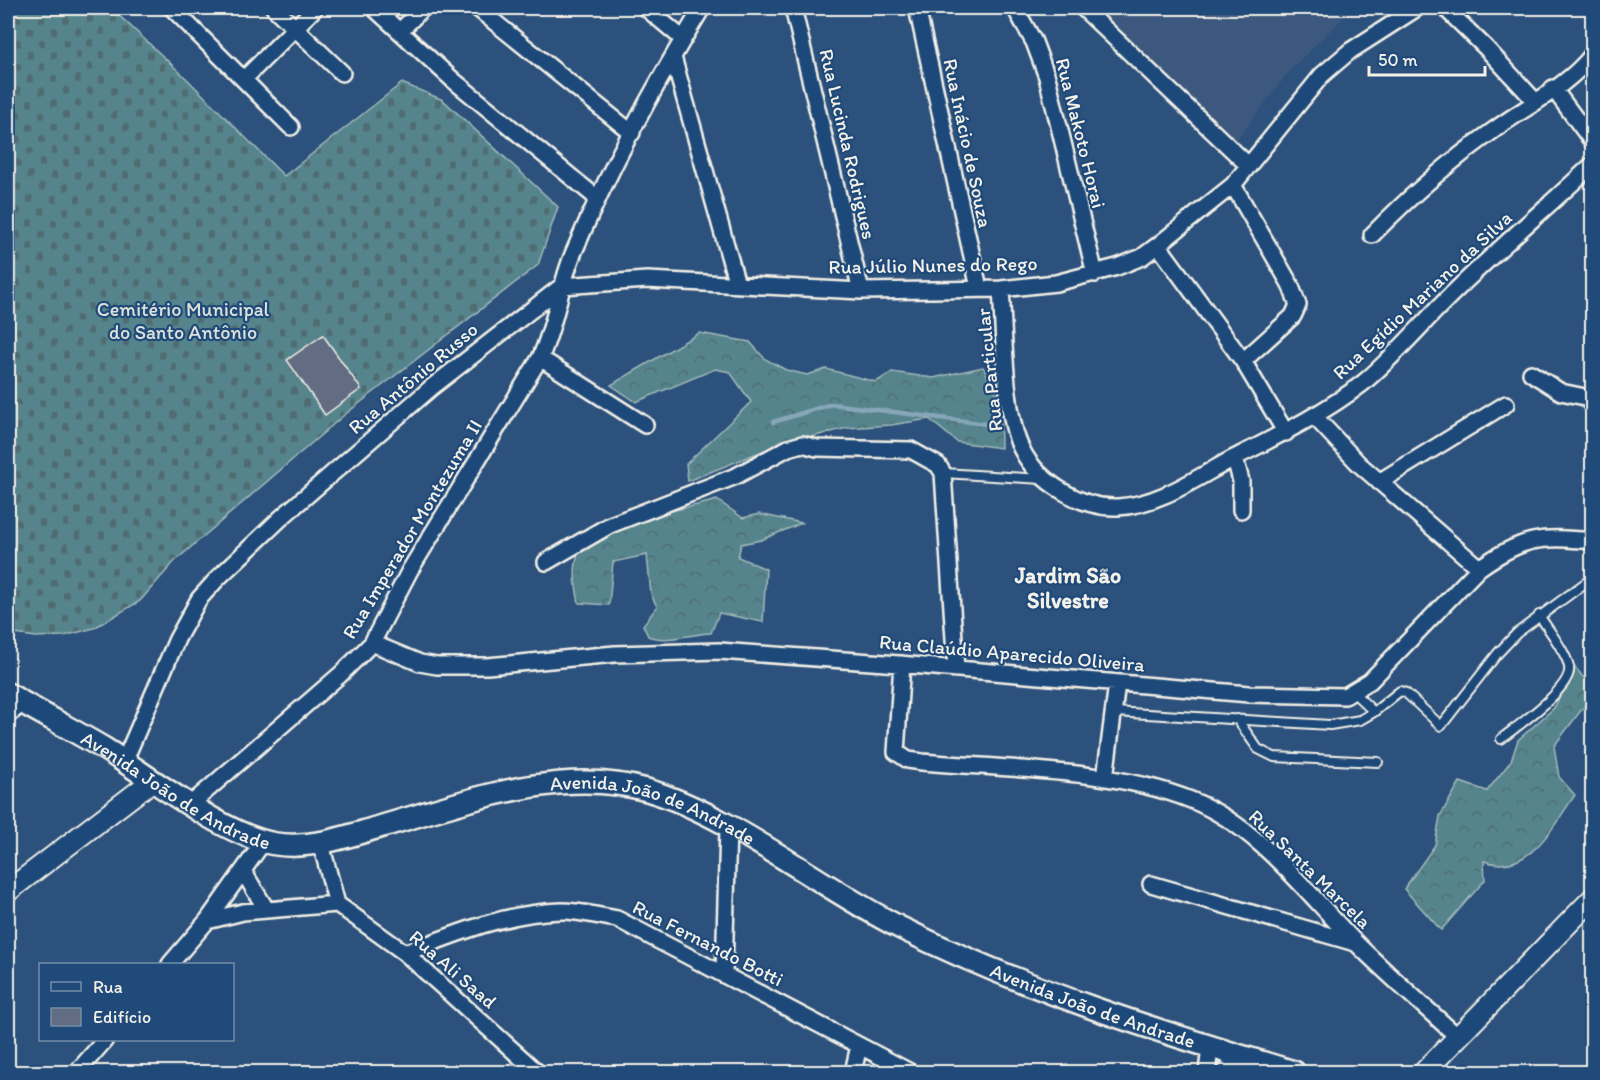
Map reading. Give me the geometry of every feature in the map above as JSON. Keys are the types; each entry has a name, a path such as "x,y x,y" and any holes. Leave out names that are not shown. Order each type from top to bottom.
{"main road":[{"name":"Avenida João de Andrade","path":"13,704 124,762 237,831 264,841 287,845 321,844 495,794 542,786 599,783 646,790 728,827 855,903 960,957 1088,1008 1241,1057 1266,1069 1293,1072"}],"street":[{"path":"172,8 291,127"},
{"path":"274,8 342,74"},
{"path":"244,79 315,8"},
{"path":"374,8 453,80 598,199"},
{"path":"400,32 423,8"},
{"path":"477,8 632,134"},
{"path":"646,8 683,39"},
{"name":"Rua Antônio Russo","path":"124,762 177,639 207,591 282,517 432,387 562,286 598,199 673,57 702,8"},
{"name":"Rua Lucinda Rodrigues","path":"794,8 861,291"},
{"name":"Rua Inácio de Souza","path":"917,8 979,288"},
{"name":"Rua Makoto Horai","path":"1015,8 1034,42 1047,77 1095,274"},
{"path":"1083,8 1249,166"},
{"name":"Rua Júlio Nunes do Rego","path":"562,286 648,280 861,291 1002,289 1056,284 1095,274 1142,257 1233,185 1322,75 1350,51 1417,8"},
{"path":"1445,8 1534,100"},
{"path":"1372,235 1410,196 1473,145 1553,88 1593,55"},
{"path":"673,57 737,284"},
{"path":"1553,88 1593,141"},
{"name":"Rua Egídio Mariano da Silva","path":"1071,495 1096,505 1128,506 1168,493 1314,417 1368,378 1448,298 1593,165"},
{"path":"1233,185 1290,284 1298,305 1293,316 1243,361"},
{"path":"1158,246 1243,361 1286,433"},
{"name":"Rua Imperador Montezuma II","path":"191,804 341,674 372,643 410,570 540,358 552,331 562,286"},
{"name":"Rua Particular","path":"1002,289 1012,418 1021,449 1046,479 1071,495"},
{"path":"540,358 645,425"},
{"path":"1531,373 1561,392 1585,397 1593,404"},
{"path":"1379,482 1506,404"},
{"path":"1314,417 1379,482 1479,568"},
{"path":"546,562 610,525 736,476 788,448 802,444 817,448 911,450 938,465 943,473 956,669"},
{"path":"1235,458 1241,481 1241,510"},
{"path":"1354,693 1394,657 1479,568 1517,544 1535,539 1593,541"},
{"name":"Rua Claúdio Aparecido Oliveira","path":"372,643 420,663 448,666 676,651 718,651 902,664 1249,694 1333,697 1354,693"},
{"name":"Rua Santa Marcela","path":"902,664 896,752 900,756 922,762 1105,778 1168,792 1224,816 1260,844 1358,944 1459,1038"},
{"path":"1105,778 1117,683"},
{"path":"8,891 152,781"},
{"path":"724,974 728,827"},
{"path":"171,963 207,921 264,841"},
{"path":"207,921 266,909 337,904 321,844"},
{"path":"243,871 266,909"},
{"path":"1150,884 1358,944"},
{"path":"1424,1072 1592,901"},
{"name":"Rua Ali Saad","path":"337,904 405,953 537,1072"},
{"name":"Rua Fernando Botti","path":"405,953 473,928 525,915 560,911 582,912 616,919 910,1072"},
{"path":"77,1072 104,1041"},
{"path":"853,1072 858,1046"},
{"path":"1207,1072 1210,1048"},
{"path":"1225,1072 1241,1057"}],"lane":[{"path":"943,473 1046,479"},
{"path":"1114,712 1330,725 1360,720 1400,691 1406,693 1441,726 1498,653 1539,615 1593,578"},
{"path":"1501,739 1560,690 1569,677 1569,664 1539,615"},
{"path":"1354,693 1374,712"},
{"path":"1237,719 1258,748 1274,757 1378,762"}],"shaded area":[{"path":"1095,8 1338,8 1346,15 1292,68 1235,142"}],"green space":[{"name":"Cemitério Municipal do Santo Antônio","path":"8,8 111,8 185,77 284,176 402,83 443,100 558,207 538,265 343,416 175,561 140,601 94,628 64,636 36,637 8,633"},
{"path":"699,333 750,342 765,359 786,370 807,375 826,369 876,382 892,372 933,378 983,367 1000,400 1001,448 957,442 929,419 891,425 847,428 775,446 688,481 686,464 751,402 730,372 715,369 636,402 611,385"},
{"path":"717,500 743,518 759,514 802,523 761,540 741,544 738,557 766,569 763,622 719,613 711,633 663,639 648,636 643,625 657,607 651,594 647,555 613,562 609,605 579,603 575,578 576,565 579,552 587,542 620,525"},
{"path":"1575,667 1592,688 1592,696 1554,746 1559,777 1575,795 1548,834 1527,855 1514,862 1500,864 1484,861 1485,880 1441,930 1404,889 1435,845 1440,816 1460,782 1487,791 1511,761 1518,740 1554,708"}],"building":[{"path":"323,335 361,389 325,415 287,360"}],"waterway":[{"path":"773,422 832,404 986,424"}],"district":[{"name":"Jardim São Silvestre","path":"1068,588"}]}
